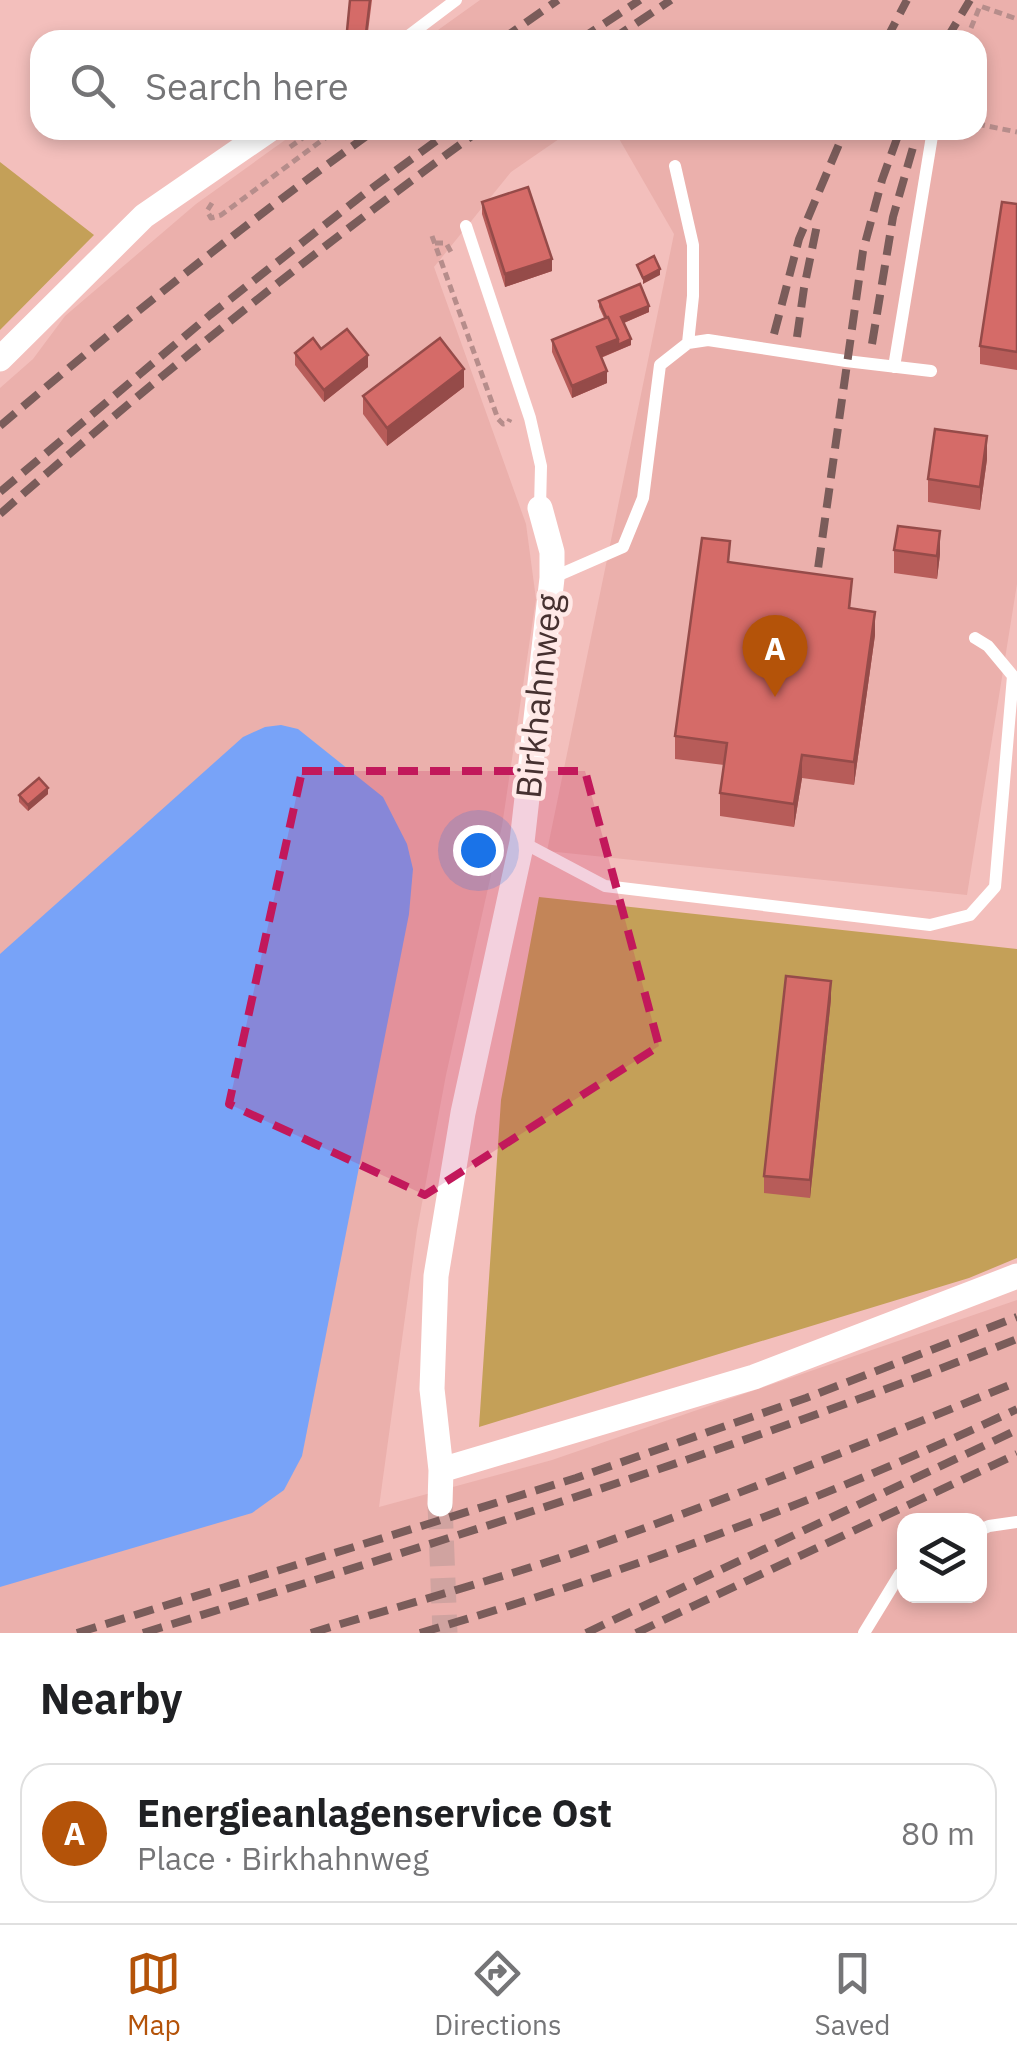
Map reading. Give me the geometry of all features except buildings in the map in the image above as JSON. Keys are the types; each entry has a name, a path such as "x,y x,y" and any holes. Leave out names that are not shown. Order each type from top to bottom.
{"street":[{"path":"0,359 144,216 277,141"},
{"name":"Birkhahnweg","path":"440,1504 441,1470 432,1388 436,1276 463,1113 522,842 552,578 552,552 540,508"},
{"path":"441,1470 754,1376 1017,1276"}],"lane":[{"path":"416,30 456,0"},
{"path":"894,367 931,140"},
{"path":"675,166 693,245 688,343"},
{"name":"Birkhahnweg","path":"466,226 530,418 542,466 540,508"},
{"path":"552,578 623,547 643,498 660,365 688,343 708,340 931,371"},
{"path":"522,842 605,886 930,925 970,915 994,888 1013,676 988,646 974,638"},
{"path":"987,1527 1017,1522"},
{"path":"864,1633 897,1579"}],"path":[{"path":"970,30 980,6 1017,19"},
{"path":"987,126 1017,132"},
{"path":"224,195 206,211 211,218 221,215 322,140"},
{"path":"446,243 434,239 498,419 508,423 509,416"}],"highlighted area":[{"path":"302,771 585,771 659,1046 425,1195 229,1104"}],"shaded area":[{"path":"480,0 1017,0 1017,584 967,895 547,851 674,234 620,140 987,140 987,30 438,30"},
{"path":"285,140 557,140 511,172 434,267 526,524 536,599 502,826 446,1075 417,1230 379,1507 552,1460 1017,1300 1017,1633 0,1633 0,388 33,359 65,316 196,204"},
{"path":"0,162 94,235 0,330"},
{"path":"539,897 1017,949 1017,1258 969,1278 479,1427 501,1100"}],"water":[{"path":"281,725 298,729 383,797 407,844 413,869 409,914 302,1456 284,1490 252,1513 0,1587 0,954 243,737"}],"tunnel":[{"path":"440,1504 445,1633"}],"railway":[{"path":"515,30 558,0"},
{"path":"594,30 640,0"},
{"path":"626,30 671,0"},
{"path":"891,30 907,0"},
{"path":"952,30 970,0"},
{"path":"0,426 184,274 361,140"},
{"path":"0,492 210,315 437,140"},
{"path":"0,514 235,317 467,140"},
{"path":"774,334 799,239 841,140"},
{"path":"814,597 863,251 896,140"},
{"path":"872,344 893,217 915,140"},
{"path":"797,337 817,225"},
{"path":"77,1633 576,1478 806,1398 1017,1317"},
{"path":"143,1633 692,1458 1017,1339"},
{"path":"311,1633 603,1543 1017,1382"},
{"path":"420,1633 723,1533 871,1474 1017,1409"},
{"path":"586,1633 1017,1430"},
{"path":"636,1633 1017,1454"}],"place":[{"name":"Energieanlagenservice Ost","path":"775,697"}]}
